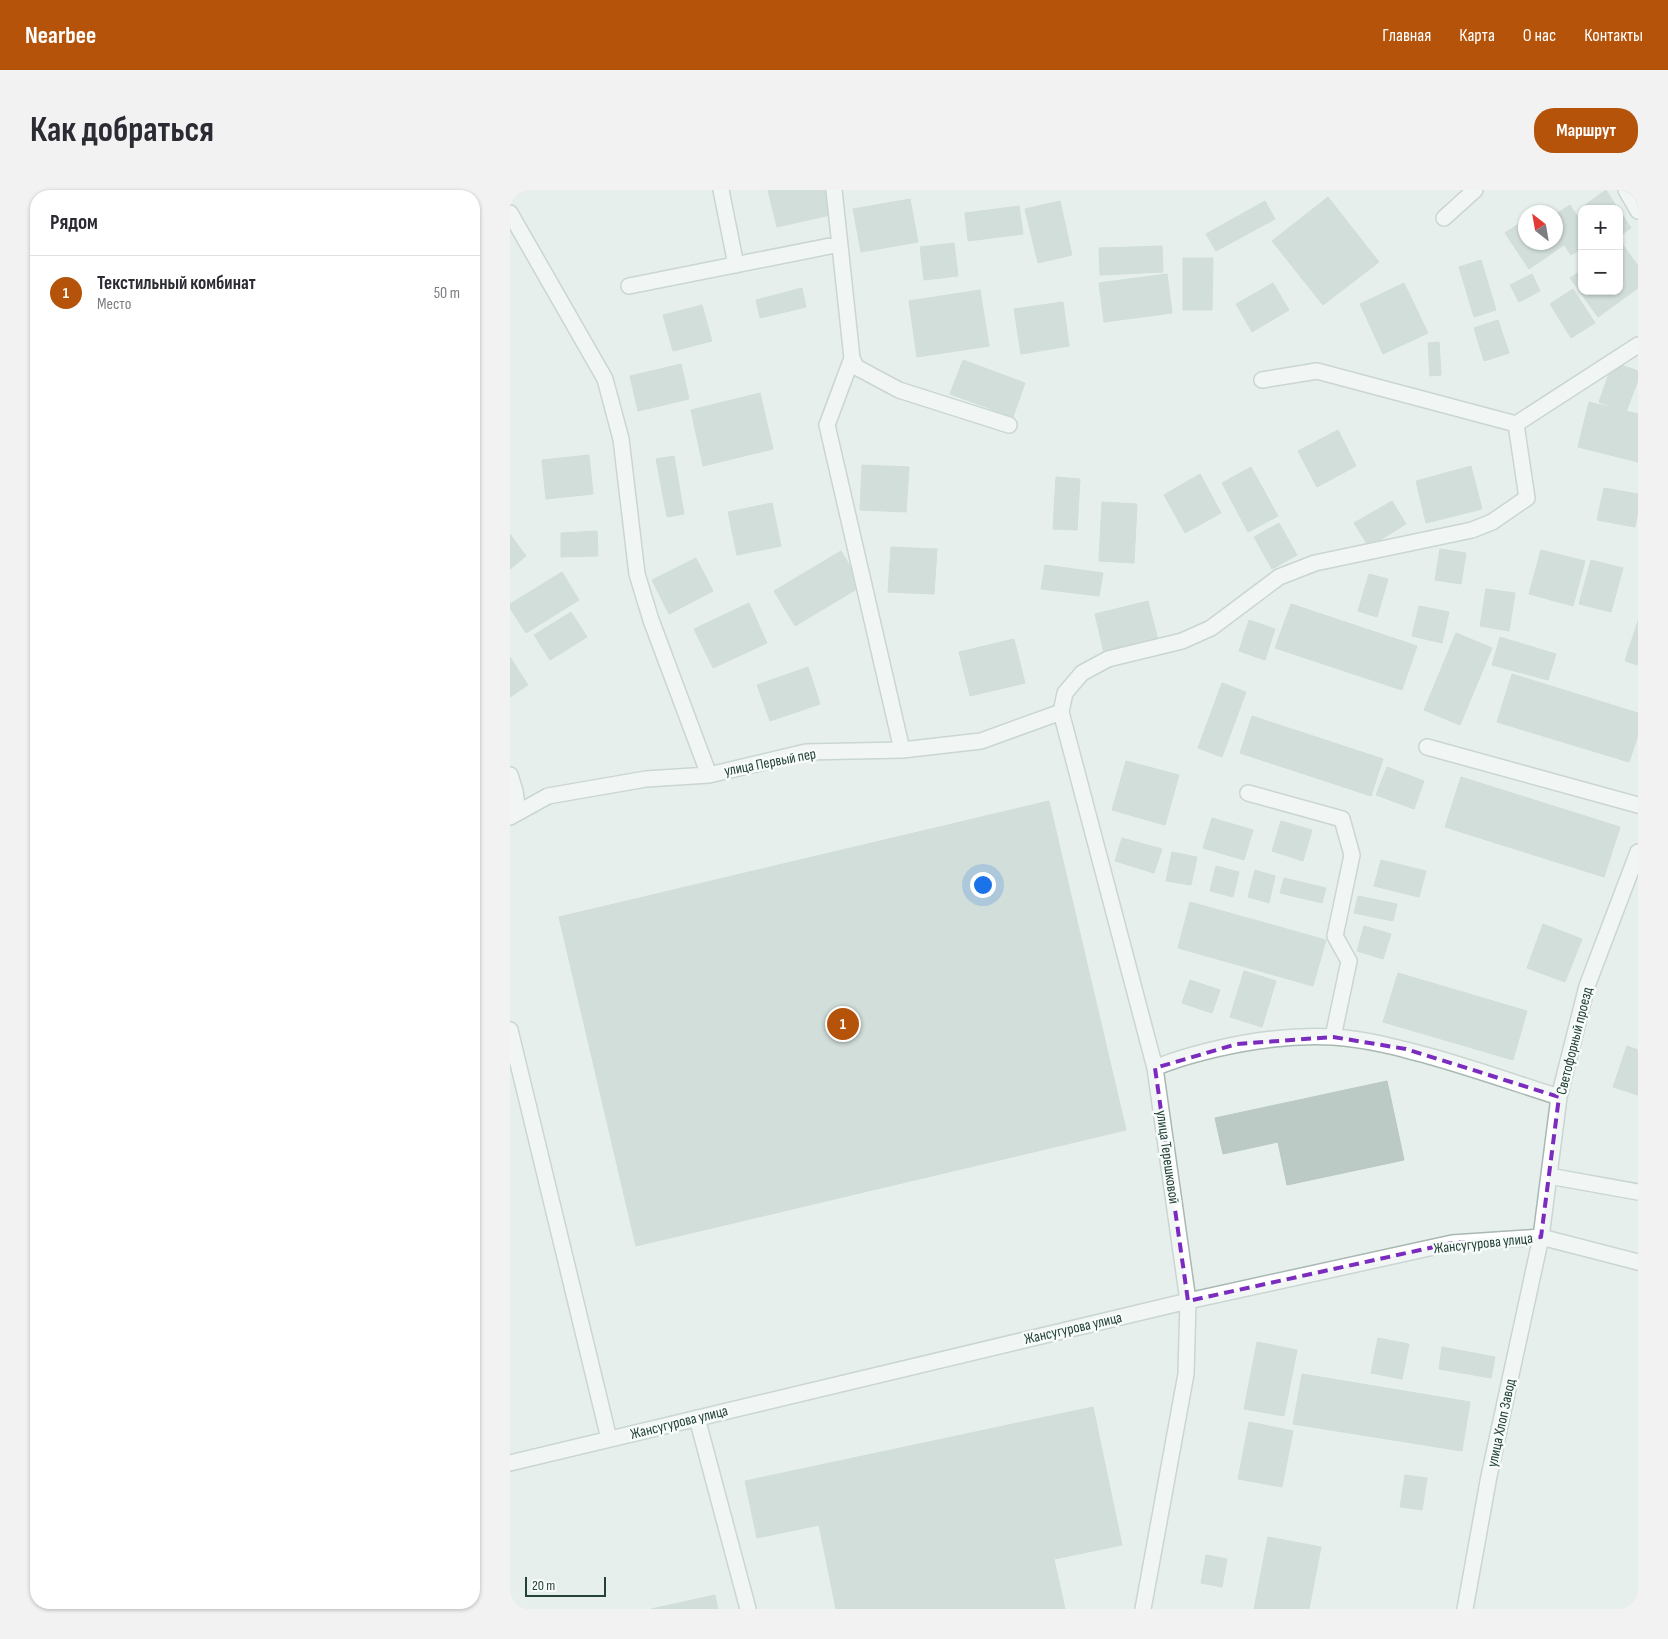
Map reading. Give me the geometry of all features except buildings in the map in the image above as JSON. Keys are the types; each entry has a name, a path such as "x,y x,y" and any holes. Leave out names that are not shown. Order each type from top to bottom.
{"street":[{"path":"721,190 736,265"},
{"path":"834,190 852,358 856,367 899,390 1010,425"},
{"path":"1444,218 1475,190"},
{"path":"1626,190 1638,211"},
{"path":"510,213 605,378 621,439 637,574 651,620 709,774"},
{"path":"629,286 840,244"},
{"path":"1262,380 1317,371 1516,424 1638,345"},
{"path":"852,358 827,425 902,750"},
{"path":"1061,712 1065,693 1082,673 1108,658 1182,642 1211,628 1279,577 1315,564 1472,530 1492,522 1527,498 1516,424"},
{"name":"улица Первый пер","path":"514,815 548,796 646,779 709,774 806,752 902,750 981,741 1061,712"},
{"name":"улица Терешковой","path":"1061,712 1155,1068 1188,1301 1186,1374 1143,1609"},
{"path":"1426,747 1638,805"},
{"path":"510,775 515,790 514,815"},
{"path":"1248,792 1342,819 1352,854 1335,936 1349,961 1333,1037"},
{"name":"Светофорный проезд","path":"1541,1237 1559,1097 1587,986 1638,852"},
{"path":"510,1030 609,1439"},
{"path":"1155,1068 1176,1059 1238,1044 1288,1037 1333,1037 1406,1049 1559,1097"},
{"path":"1549,1176 1638,1192"},
{"name":"Жансугурова улица","path":"510,1463 1188,1301 1452,1243 1541,1237 1638,1262"},
{"name":"улица Хлоп Завод","path":"1464,1609 1489,1476 1541,1237"},
{"path":"697,1418 748,1609"}],"highlighted area":[{"path":"1333,1037 1406,1049 1559,1097 1541,1237 1452,1243 1188,1301 1155,1068 1237,1044"}],"place":[{"name":"Текстильный комбинат","path":"843,1024"}]}
